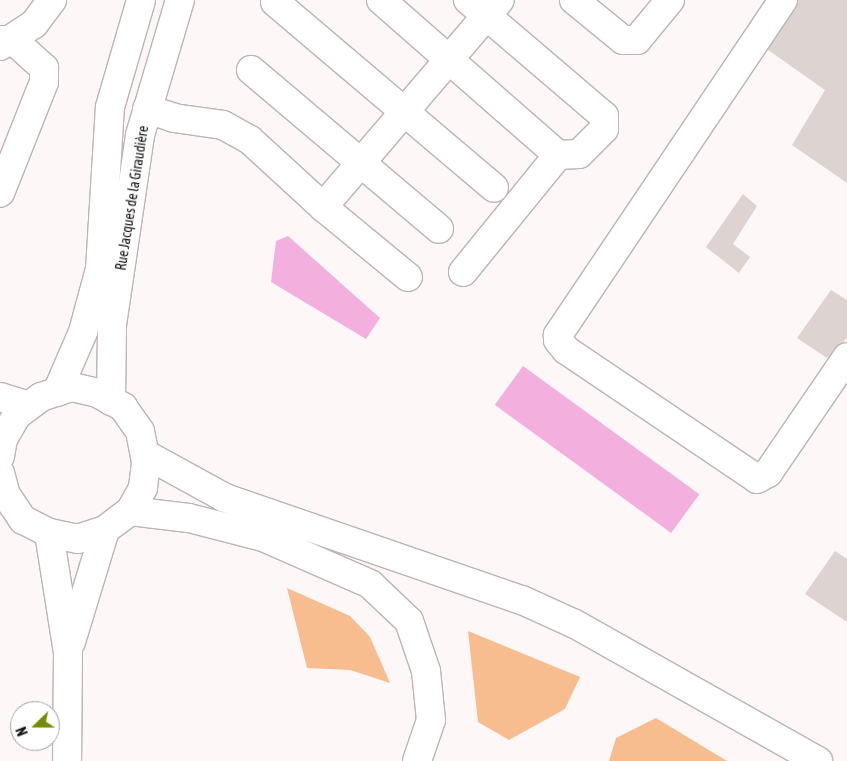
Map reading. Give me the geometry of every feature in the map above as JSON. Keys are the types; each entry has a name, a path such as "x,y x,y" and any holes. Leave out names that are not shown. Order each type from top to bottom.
{"main road":[{"path":"0,192 44,82 44,68 4,42 34,24 52,0"},
{"name":"Rue Jacques de la Giraudière","path":"58,392 83,332 100,269 110,107 141,0"},
{"name":"Rue Jacques de la Giraudière","path":"111,401 112,325 140,135 180,0"},
{"path":"323,207 451,58 485,5 604,116 604,129 579,154 558,155 451,58 381,0"},
{"path":"574,0 623,40 638,40 670,0"},
{"path":"783,0 558,335 558,340 566,350 757,479 768,472 847,357"},
{"path":"275,2 494,188"},
{"path":"250,70 439,228"},
{"path":"148,110 174,118 223,125 250,140 323,207 408,277"},
{"path":"464,272 558,155"},
{"path":"72,387 111,401 123,407 140,431 145,454 143,488 130,511 105,530 78,540 49,533 24,520 6,495 0,458 3,439 17,414 41,396 72,387"},
{"path":"0,397 29,406"},
{"path":"145,454 225,498 522,600 575,624 818,761"},
{"path":"130,511 189,518 263,537 370,584 409,621 426,671 431,720 417,761"},
{"path":"68,653 82,597 105,530"},
{"path":"49,533 68,653 67,761"}],"shaded area":[{"path":"288,236 380,318 366,339 271,282 276,241"},
{"path":"523,366 699,494 671,533 495,405"},
{"path":"287,588 350,616 370,637 390,683 350,670 307,668"},
{"path":"468,631 580,677 565,709 509,740 478,722"},
{"path":"656,718 727,761 609,761 616,738"}],"building":[{"path":"798,0 847,0 847,183 792,145 825,90 768,50"},
{"path":"743,194 757,206 733,244 750,257 739,273 706,247"},
{"path":"831,290 847,300 847,338 827,358 797,338"},
{"path":"835,551 847,559 847,622 805,594"}]}
